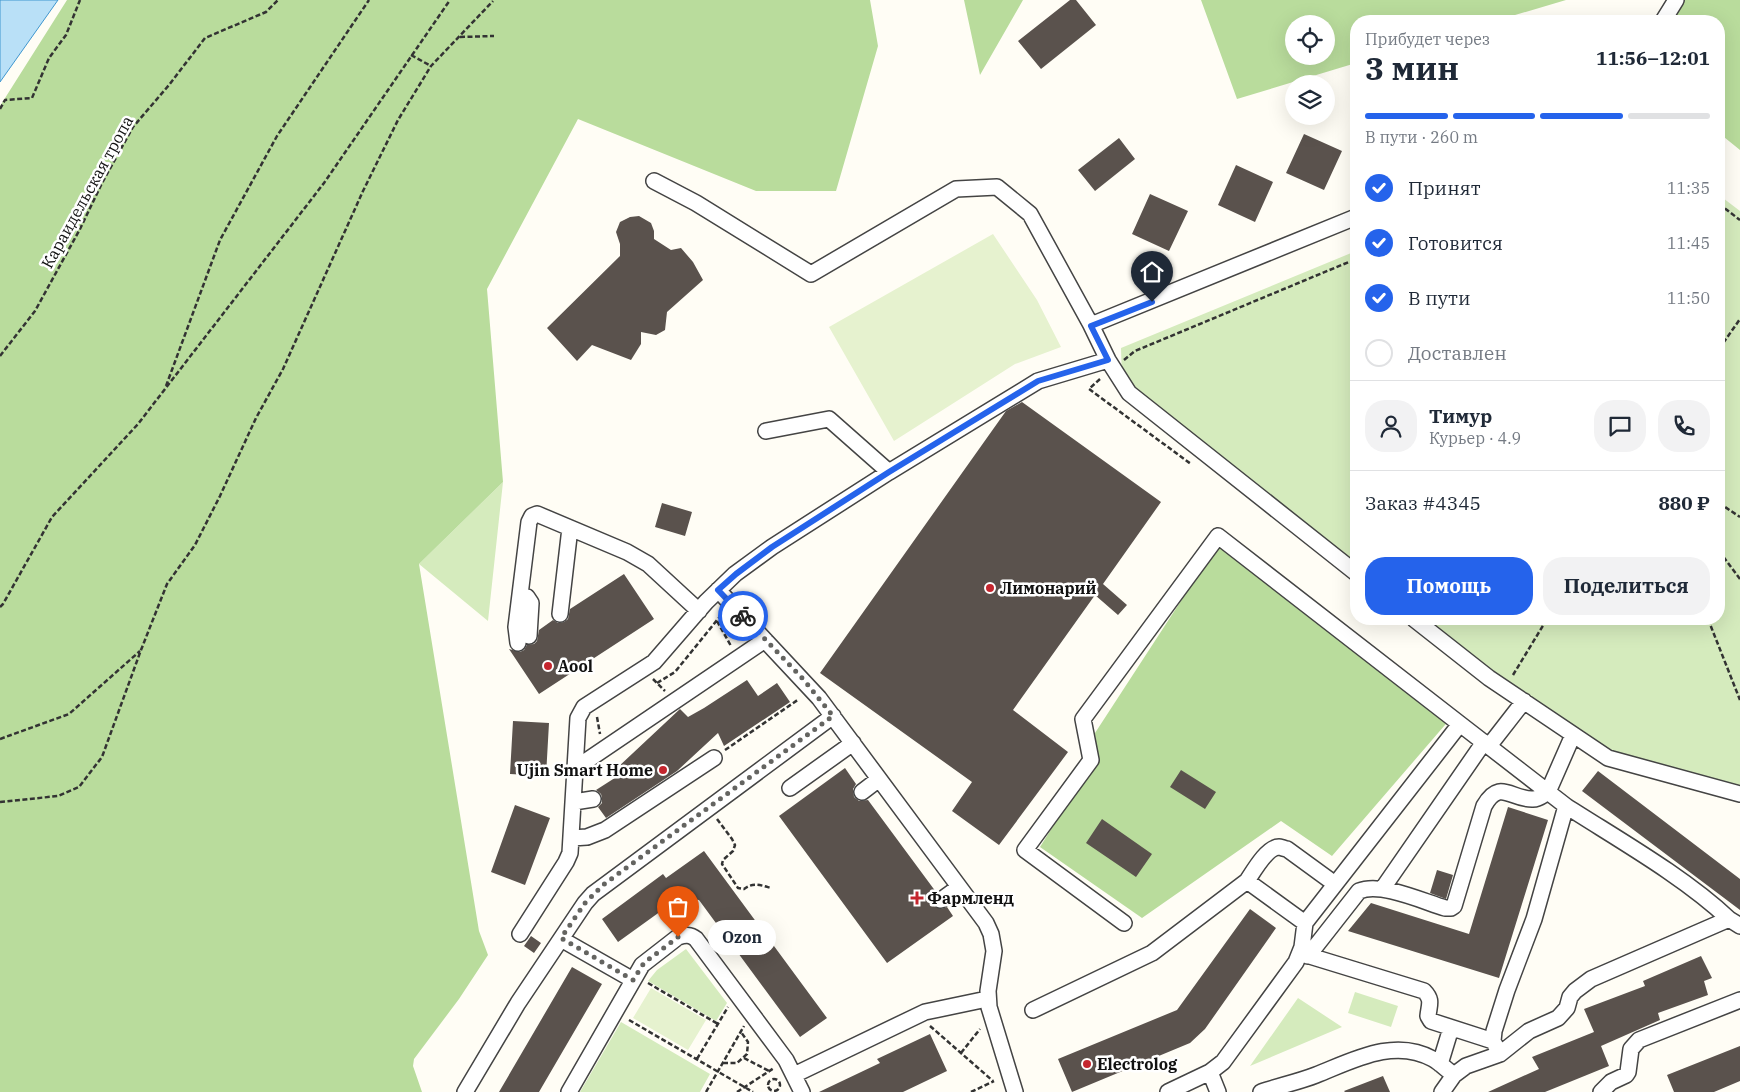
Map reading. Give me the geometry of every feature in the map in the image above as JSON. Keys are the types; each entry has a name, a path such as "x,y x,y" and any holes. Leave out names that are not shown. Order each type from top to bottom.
{"street":[{"path":"1667,15 1676,0"},
{"path":"654,181 696,203 811,274 956,189 997,187 1030,214 1111,364 1129,393 1350,568"},
{"path":"1091,326 1350,219"},
{"path":"520,934 570,853 580,714 584,707 643,670 661,656 718,590 772,547 889,472 1038,381 1111,364"},
{"path":"766,431 829,419 889,472"},
{"path":"524,639 531,603 527,597 520,596 530,519 534,515 540,515 641,559 703,606"},
{"path":"560,614 570,528"},
{"path":"1124,922 1025,850 1091,760 1083,719 1218,536 1566,806 1650,860 1734,922 1581,985 1570,997 1567,1008 1558,1018 1529,1031 1500,1054 1466,1066 1454,1075 1442,1092"},
{"path":"718,590 812,690 833,716 986,923 993,941 994,950 988,998 991,1015 1015,1092"},
{"path":"1422,625 1505,689 1608,758 1740,794"},
{"path":"576,768 765,640"},
{"path":"1383,888 1486,744 1524,702"},
{"path":"465,1092 518,1003 585,903 598,889 833,716"},
{"path":"1304,954 1304,923 1460,724"},
{"path":"1168,1092 1210,1072 1230,1054 1296,962 1359,891 1374,887 1383,888 1445,908 1454,906 1484,806 1489,798 1495,793 1503,791 1533,799 1541,797 1548,792 1574,735"},
{"path":"790,788 853,743"},
{"path":"572,838 587,837 605,830 714,758"},
{"path":"862,792 880,779"},
{"path":"574,802 593,799"},
{"path":"1500,1054 1493,1040 1494,1030 1534,919 1566,806"},
{"path":"1033,1010 1152,953 1247,881 1272,849 1279,847 1287,849 1335,884"},
{"path":"1247,881 1304,923"},
{"path":"941,900 959,887"},
{"path":"569,1092 642,965 678,937 689,935 696,939 786,1060 802,1092"},
{"path":"561,938 634,978"},
{"path":"1304,954 1424,992 1431,1002 1428,1018 1451,1028 1493,1040"},
{"path":"794,1075 892,1030 918,1015 932,1010 988,998"},
{"path":"1601,1092 1611,1082 1626,1075 1631,1049 1640,1040 1740,1000"},
{"path":"1440,1064 1451,1028"},
{"path":"1261,1092 1300,1081 1374,1052 1390,1050 1424,1055 1454,1075"},
{"path":"1210,1072 1218,1092"}],"path":[{"path":"0,109 5,100 32,98 48,58 66,35 80,0"},
{"name":"Караидельская тропа","path":"0,356 35,311 133,127 205,38 266,12 278,0"},
{"path":"164,390 220,240 277,136 369,0"},
{"path":"0,607 52,517 138,424 324,183 450,0"},
{"path":"0,802 58,796 79,787 102,757 141,650 168,584 195,545 256,418 283,369 363,190 398,120 431,66 493,1"},
{"path":"459,37 494,36"},
{"path":"412,55 431,66"},
{"path":"1725,209 1740,220"},
{"path":"1199,469 1089,389 1111,364 1135,351 1350,261"},
{"path":"1725,340 1740,319"},
{"path":"1725,507 1740,517"},
{"path":"1725,559 1740,579"},
{"path":"657,683 675,672 731,603"},
{"path":"703,606 717,621 737,659"},
{"path":"1505,689 1543,625"},
{"path":"1710,625 1740,700"},
{"path":"0,739 69,714 141,650"},
{"path":"643,670 675,701"},
{"path":"714,758 812,690"},
{"path":"594,700 603,750"},
{"path":"709,807 734,842 734,851 722,864 738,888 744,889 757,884 771,888"},
{"path":"634,978 718,1024"},
{"path":"697,1060 736,993"},
{"path":"615,1012 753,1092"},
{"path":"706,1092 751,1014"},
{"path":"918,1015 993,1081"},
{"path":"961,1053 991,1015"},
{"path":"723,1063 737,1063 744,1058 748,1046 746,1038 741,1032"},
{"path":"744,1058 768,1072 771,1080 768,1084 771,1092 777,1091 780,1084 777,1080 771,1080"},
{"path":"737,1092 786,1060"},
{"path":"971,1092 1009,1074"}],"green space":[{"path":"67,0 870,0 878,46 836,191 756,191 578,119 487,289 503,482 419,564 479,931 488,955 459,999 414,1059 413,1066 422,1092 0,1092 0,106"},
{"path":"964,0 1023,0 980,75"},
{"path":"1201,0 1566,0 1515,15 1350,15 1350,65 1316,75 1285,75 1285,84 1237,99"},
{"path":"1681,0 1740,0 1740,150 1725,138 1725,15 1672,15"},
{"path":"1725,200 1740,211 1740,788 1609,752 1494,672 1435,625 1725,625"},
{"path":"993,234 1037,300 1061,347 1015,364 894,441 829,327"},
{"path":"1350,253 1350,558 1122,380 1121,348"},
{"path":"503,482 488,621 419,564"},
{"path":"1218,544 1451,718 1332,856 1281,821 1142,918 1040,847 1096,757 1095,733"},
{"path":"686,949 727,1003 716,1021 648,981 657,970"},
{"path":"651,988 706,1020 688,1050 633,1018"},
{"path":"1355,992 1398,1006 1391,1027 1348,1013"},
{"path":"1298,998 1342,1027 1250,1066"},
{"path":"621,1022 710,1074 700,1092 580,1092"}],"water":[{"path":"0,0 58,0 0,82"}],"building":[{"path":"1070,0 1076,0 1096,25 1041,69 1018,41"},
{"path":"1304,134 1342,151 1324,190 1286,173"},
{"path":"1119,138 1135,159 1095,191 1078,170"},
{"path":"1236,165 1273,182 1255,222 1218,205"},
{"path":"1150,194 1188,211 1169,251 1132,234"},
{"path":"639,216 651,223 654,239 671,250 681,248 693,262 703,280 667,312 665,330 656,335 641,332 641,344 631,360 592,345 577,361 547,328 620,256 620,244 616,232 620,222 630,217"},
{"name":"Лимонарий","path":"1022,402 1161,502 1103,584 1127,605 1118,615 1095,595 1013,710 1068,752 999,845 952,811 972,782 820,673 1006,411"},
{"path":"662,503 692,512 685,536 655,527"},
{"path":"624,574 654,619 539,694 509,649 520,652 527,645 534,644 537,641 539,630 553,620 558,623 564,622 568,619 570,609"},
{"path":"747,680 758,696 777,683 790,702 724,746 718,733 677,771 606,818 598,807 602,803 602,798 601,794 596,790 621,774 617,768 680,709 688,717"},
{"path":"513,721 549,723 546,776 510,774"},
{"path":"845,768 856,784 853,789 854,797 859,801 868,800 936,892 932,900 934,906 941,909 947,907 953,916 887,963 779,816"},
{"path":"1181,770 1216,792 1205,809 1170,787"},
{"path":"1598,771 1740,879 1740,910 1582,791"},
{"path":"515,805 550,818 525,885 491,872"},
{"path":"1508,807 1548,820 1499,978 1348,931 1371,903 1469,934"},
{"path":"1102,819 1152,854 1136,877 1086,843"},
{"path":"704,851 827,1018 800,1037 699,900 691,899 686,893 618,942 602,919 663,874 666,878"},
{"path":"1437,870 1453,875 1446,899 1430,893"},
{"path":"1250,909 1276,928 1205,1029 1190,1043 1072,1092 1058,1059 1177,1010"},
{"path":"531,936 541,943 534,953 524,946"},
{"path":"1701,956 1712,978 1704,981 1708,995 1658,1013 1660,1020 1601,1046 1609,1066 1545,1092 1488,1092 1539,1069 1532,1057 1594,1032 1584,1009 1645,986 1643,981"},
{"path":"572,967 602,984 539,1092 499,1092"},
{"path":"930,1034 947,1071 903,1092 819,1092 880,1063 877,1059"},
{"path":"1740,1046 1740,1081 1714,1092 1674,1092 1667,1075"},
{"path":"1383,1076 1390,1092 1344,1091"}],"way so far":[{"path":"678,937 644,963 633,980 561,938 585,903 603,885 833,716 804,680 743,616"}],"place":[{"name":"Лимонарий","path":"990,588"},
{"name":"Aool","path":"548,666"},
{"name":"Ujin Smart Home","path":"663,770"},
{"name":"Фармленд","path":"917,898"},
{"name":"Ozon","path":"678,937"},
{"name":"Electrolog","path":"1087,1064"}],"route":[{"path":"743,616 718,590 736,574 772,547 889,472 1038,381 1108,360 1091,326 1152,302"}]}
